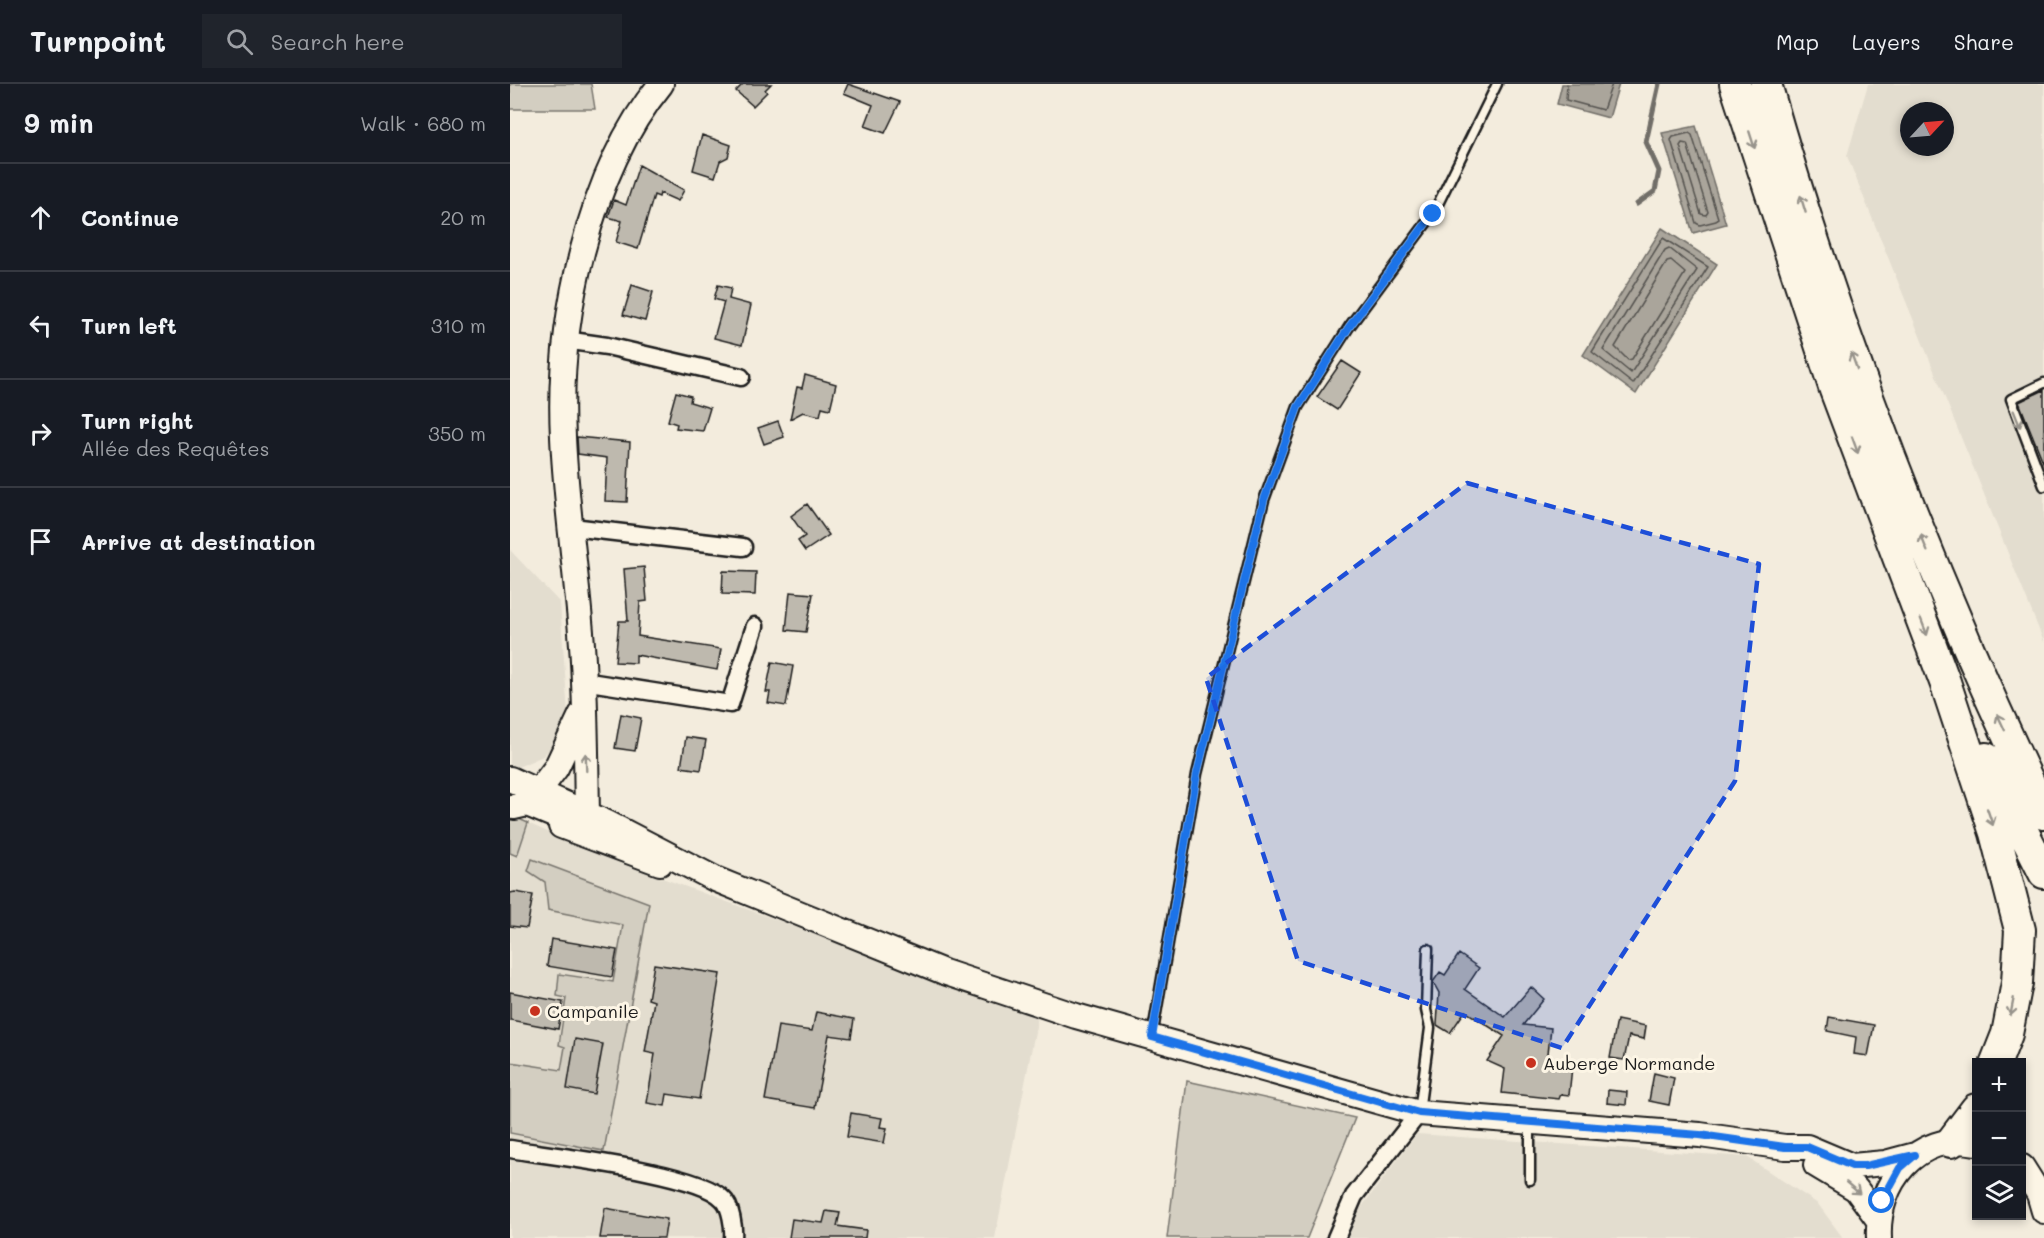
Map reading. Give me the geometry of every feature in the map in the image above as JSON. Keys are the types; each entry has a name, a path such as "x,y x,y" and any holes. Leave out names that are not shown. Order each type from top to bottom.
{"highway":[{"path":"1735,84 1835,390 1945,682 1995,832 2020,930 2017,983 2007,1034 1998,1058"},
{"path":"1766,84 1848,343 1900,484 1973,661 2044,814"},
{"path":"1945,682 2044,873"},
{"path":"2025,775 2044,806"},
{"path":"1964,1143 1976,1112"}],"main road":[{"path":"512,806 527,804 579,826 587,814 583,681 572,527 562,436 564,340 590,225 603,183 624,141 661,84"},
{"path":"537,793 556,768 584,710"},
{"path":"510,779 587,814 715,879 944,972 1152,1037 1419,1113 1700,1135 1785,1147 1807,1147 1852,1166 1865,1166 1915,1155 1932,1147 1964,1143"},
{"path":"512,806 615,849 715,879"},
{"path":"1785,1147 1856,1189 1879,1233"},
{"path":"1879,1233 1882,1201 1889,1184 1900,1168 1915,1155"},
{"path":"2026,1160 2044,1161"},
{"path":"2026,1173 2040,1194 2044,1211"}],"street":[{"path":"564,340 607,346 741,377"},
{"path":"572,527 743,547"},
{"path":"583,681 730,704 755,626"},
{"path":"1336,1238 1354,1196 1419,1113"},
{"path":"510,1149 666,1174 713,1190 725,1200 734,1230 733,1238"}],"lane":[{"path":"1152,1037 1197,774 1264,500 1298,407 1349,327 1433,214 1497,84"},
{"path":"2044,383 2011,399 2044,486"},
{"path":"1419,1113 1430,1028 1426,1010 1428,949"},
{"path":"1530,1122 1530,1180"}],"highlighted area":[{"path":"1467,483 1759,564 1735,781 1562,1048 1298,961 1206,678"}],"shaded area":[{"path":"510,84 591,84 595,109 510,109"},
{"path":"1868,84 2044,84 2044,642 1847,156"},
{"path":"510,550 560,603 568,715 559,739 543,756 518,767 510,764"},
{"path":"510,815 594,853 1038,1016 995,1238 510,1238"},
{"path":"510,815 528,823 517,856 510,853"},
{"path":"532,859 649,903 604,1151 510,1133 510,1062 561,1070 565,1047 559,1045 566,998 557,996 559,974 613,982 623,925 548,910 545,882 528,871"},
{"path":"1187,1081 1355,1118 1307,1238 1167,1238"},
{"path":"1417,1134 1747,1157 1818,1204 1843,1238 1348,1238 1360,1209"}],"water":[{"path":"1562,84 1619,84 1609,118 1557,104"},
{"path":"1696,126 1726,224 1693,233 1662,133"},
{"path":"1662,228 1717,264 1636,394 1583,355"}],"building":[{"path":"743,84 771,84 765,90 767,92 753,106 736,91"},
{"path":"848,84 900,102 885,133 865,126 873,105 844,93"},
{"path":"702,135 731,145 728,157 720,161 715,177 693,170"},
{"path":"639,165 684,190 678,201 660,193 659,197 654,195 638,249 616,242 622,221 608,217 614,200 626,205"},
{"path":"632,285 653,292 645,321 623,315"},
{"path":"718,285 731,288 729,299 751,305 742,345 714,338 724,302 714,299"},
{"path":"1342,361 1361,373 1337,410 1317,397"},
{"path":"805,375 836,384 830,409 822,407 820,416 803,412 790,419 797,387 802,388"},
{"path":"2044,390 2044,464 2019,402"},
{"path":"676,392 691,396 690,402 710,408 703,431 676,428 677,424 668,421"},
{"path":"778,421 784,437 764,444 758,428"},
{"path":"577,437 630,442 627,502 605,501 607,458 578,454"},
{"path":"807,504 829,535 805,551 798,541 805,536 791,516"},
{"path":"644,567 647,601 640,602 638,636 721,649 717,670 636,655 636,663 615,662 619,621 628,621 624,569"},
{"path":"723,571 756,572 755,595 722,594"},
{"path":"790,592 813,594 806,632 786,630"},
{"path":"772,662 793,666 786,706 768,703 770,692 766,692"},
{"path":"621,714 641,718 635,751 615,748"},
{"path":"686,737 706,740 701,770 681,767"},
{"path":"510,893 533,895 527,928 510,926"},
{"path":"551,939 617,950 612,977 547,966"},
{"path":"1459,954 1479,968 1465,989 1505,1017 1531,987 1544,999 1523,1025 1551,1028 1547,1062 1572,1067 1569,1095 1561,1094 1559,1099 1502,1093 1505,1069 1487,1061 1504,1036 1465,1011 1450,1033 1437,1025 1439,993 1433,982 1440,972 1445,975"},
{"path":"654,964 720,974 699,1099 667,1094 665,1106 647,1103 655,1054 645,1052 654,1001 648,999"},
{"name":"Campanile","path":"510,992 563,1002 558,1029 510,1020"},
{"path":"816,1012 854,1019 851,1038 829,1035 815,1108 765,1100 778,1026 812,1031"},
{"path":"1829,1017 1874,1025 1868,1056 1854,1054 1856,1037 1827,1031"},
{"path":"1617,1020 1646,1026 1644,1039 1629,1036 1624,1060 1610,1058"},
{"path":"575,1039 603,1044 594,1094 567,1089"},
{"path":"1654,1073 1674,1078 1669,1105 1649,1101"},
{"path":"1608,1090 1627,1092 1626,1105 1607,1103"},
{"path":"851,1113 882,1118 880,1127 887,1128 884,1143 847,1137"},
{"path":"605,1208 667,1219 664,1238 600,1238"},
{"path":"826,1211 840,1213 837,1226 866,1230 865,1238 789,1238 792,1219 823,1223"}],"waterway":[{"path":"1637,204 1655,191 1659,171 1646,142 1659,84"}],"place":[{"name":"Campanile","path":"535,1011"},
{"name":"Auberge Normande","path":"1531,1063"}],"route":[{"path":"1433,214 1349,327 1298,407 1264,500 1197,774 1152,1037 1419,1113 1700,1135 1785,1147 1807,1147 1852,1166 1885,1163 1915,1155 1900,1168 1889,1184 1882,1201"}]}
